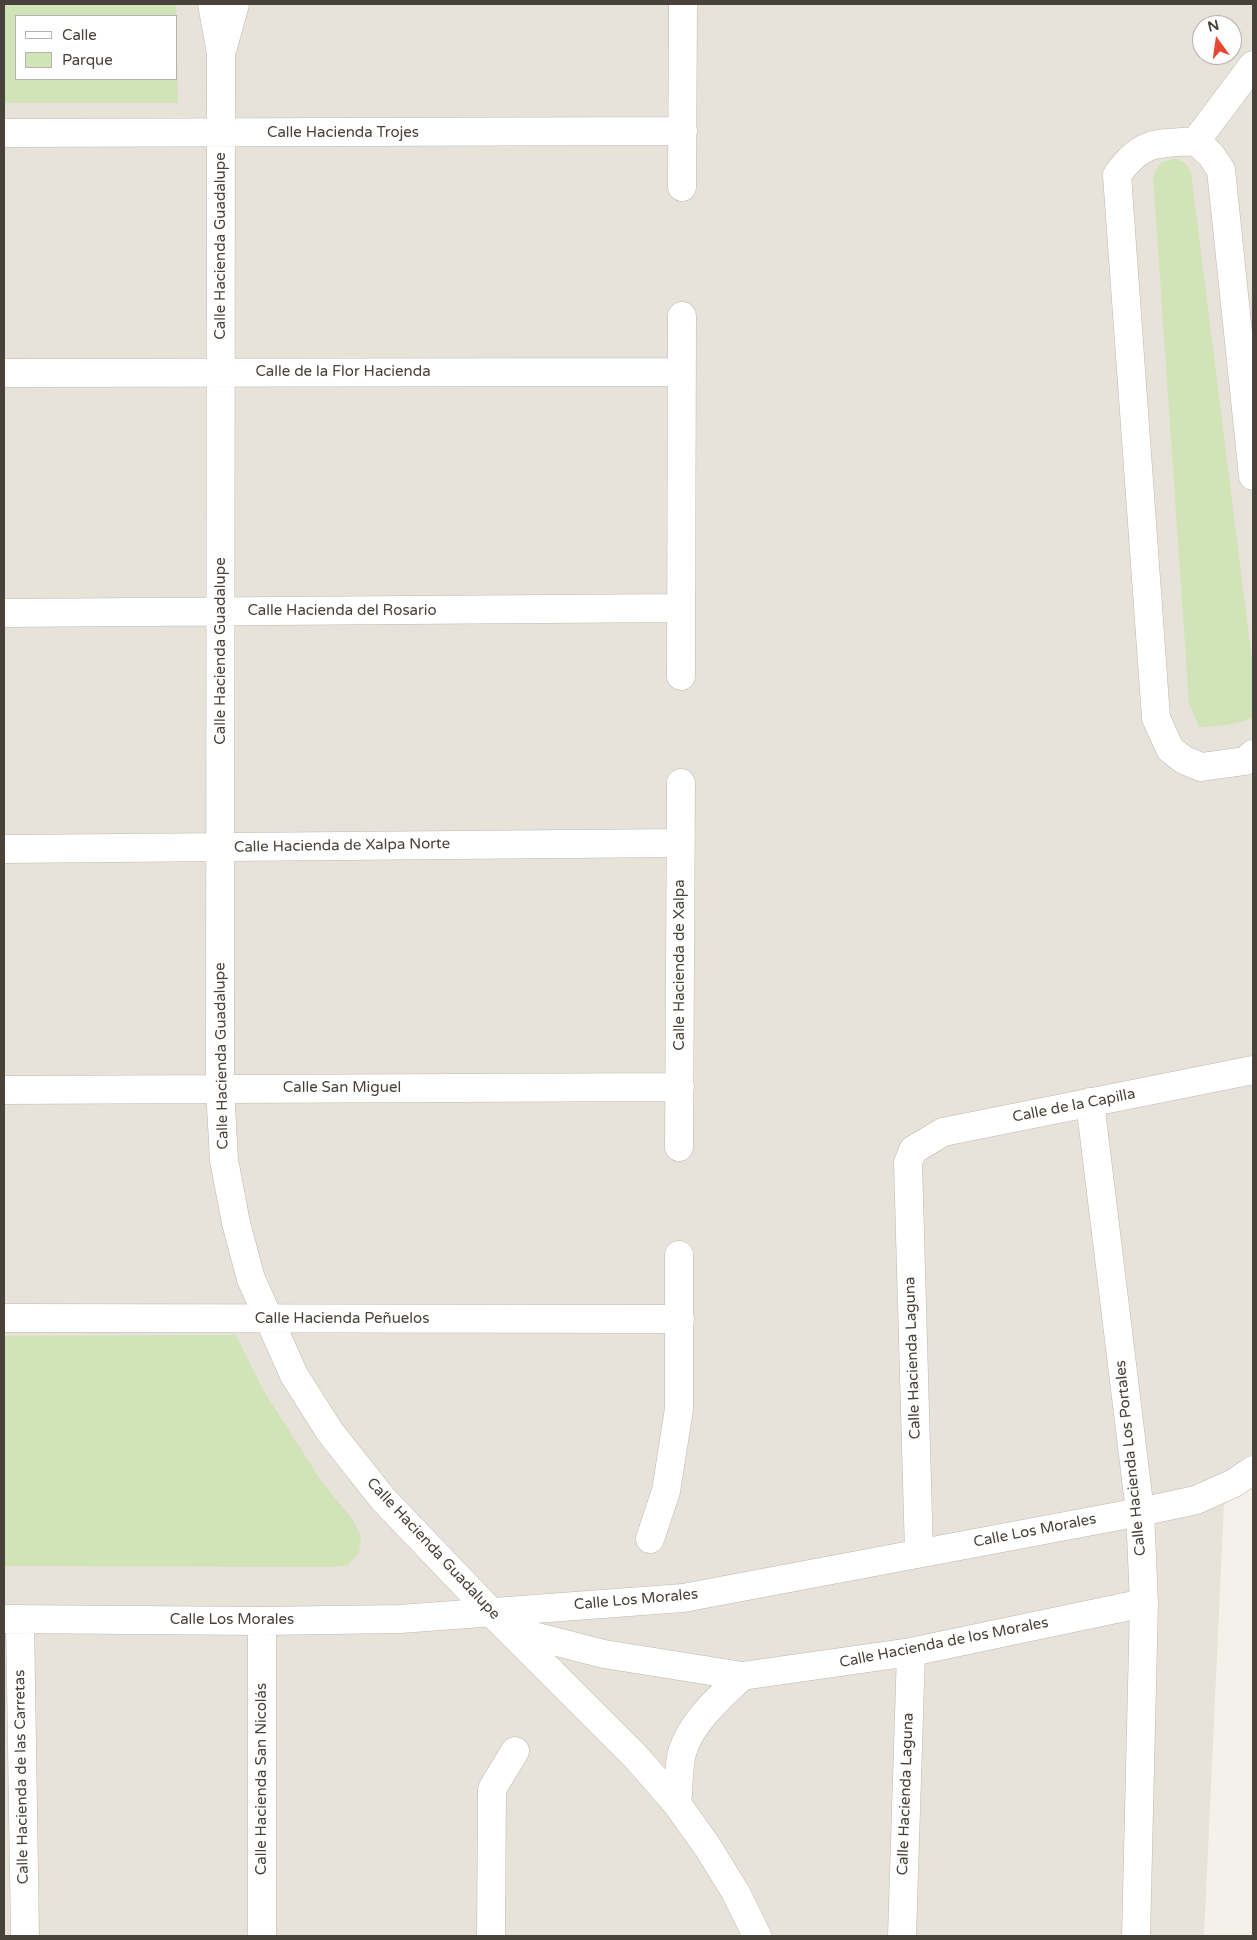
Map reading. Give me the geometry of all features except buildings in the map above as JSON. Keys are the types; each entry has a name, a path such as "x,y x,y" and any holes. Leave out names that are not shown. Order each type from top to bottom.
{"street":[{"name":"Calle Hacienda Guadalupe","path":"212,4 221,53 220,1089 224,1160 236,1222 251,1278 294,1375 330,1432 383,1499 500,1621 635,1756 677,1804 707,1846 736,1893 757,1936"},
{"name":"Calle Hacienda Guadalupe","path":"221,53 235,4"},
{"path":"682,187 683,4"},
{"path":"1196,141 1253,65"},
{"name":"Calle Hacienda Trojes","path":"4,133 683,131"},
{"path":"1253,476 1220,170 1211,155 1196,141 1150,144 1128,159 1117,175 1156,718 1170,749 1184,760 1201,767 1245,761 1253,754"},
{"path":"681,676 682,316"},
{"name":"Calle de la Flor Hacienda","path":"4,373 682,372"},
{"name":"Calle Hacienda del Rosario","path":"4,613 681,608"},
{"name":"Calle Hacienda de Xalpa","path":"679,1147 680,783"},
{"name":"Calle Hacienda de Xalpa Norte","path":"4,850 680,843"},
{"name":"Calle de la Capilla","path":"908,1163 914,1150 942,1132 1253,1070"},
{"name":"Calle San Miguel","path":"4,1090 680,1086"},
{"name":"Calle Hacienda Los Portales","path":"1090,1102 1140,1512 1144,1602 1136,1936"},
{"name":"Calle Hacienda Laguna","path":"908,1163 918,1553"},
{"path":"650,1539 666,1491 679,1409 679,1256"},
{"name":"Calle Hacienda Peñuelos","path":"4,1318 680,1319"},
{"name":"Calle Los Morales","path":"12,1619 262,1621 400,1619 500,1621 684,1598 1140,1512 1196,1500 1234,1483 1253,1470"},
{"name":"Calle Hacienda de los Morales","path":"500,1621 604,1654 742,1676 911,1652 1144,1602"},
{"name":"Calle Hacienda de las Carretas","path":"12,1619 25,1936"},
{"name":"Calle Hacienda San Nicolás","path":"262,1621 262,1936"},
{"name":"Calle Hacienda Laguna","path":"902,1936 911,1652"},
{"path":"677,1804 682,1753 697,1723 712,1704 742,1676"},
{"path":"491,1936 492,1789 515,1751"}],"shaded area":[{"path":"4,4 1253,4 1253,1484 1224,1505 1204,1936 4,1936"}],"green space":[{"path":"4,4 176,4 176,15 15,15 15,80 178,80 178,103 4,103"},
{"path":"1174,158 1185,163 1191,172 1253,668 1253,717 1235,723 1205,727 1199,727 1189,703 1153,177 1160,163"},
{"path":"236,1335 265,1393 322,1482 353,1520 361,1536 359,1553 348,1565 333,1567 4,1566 4,1336"}]}
